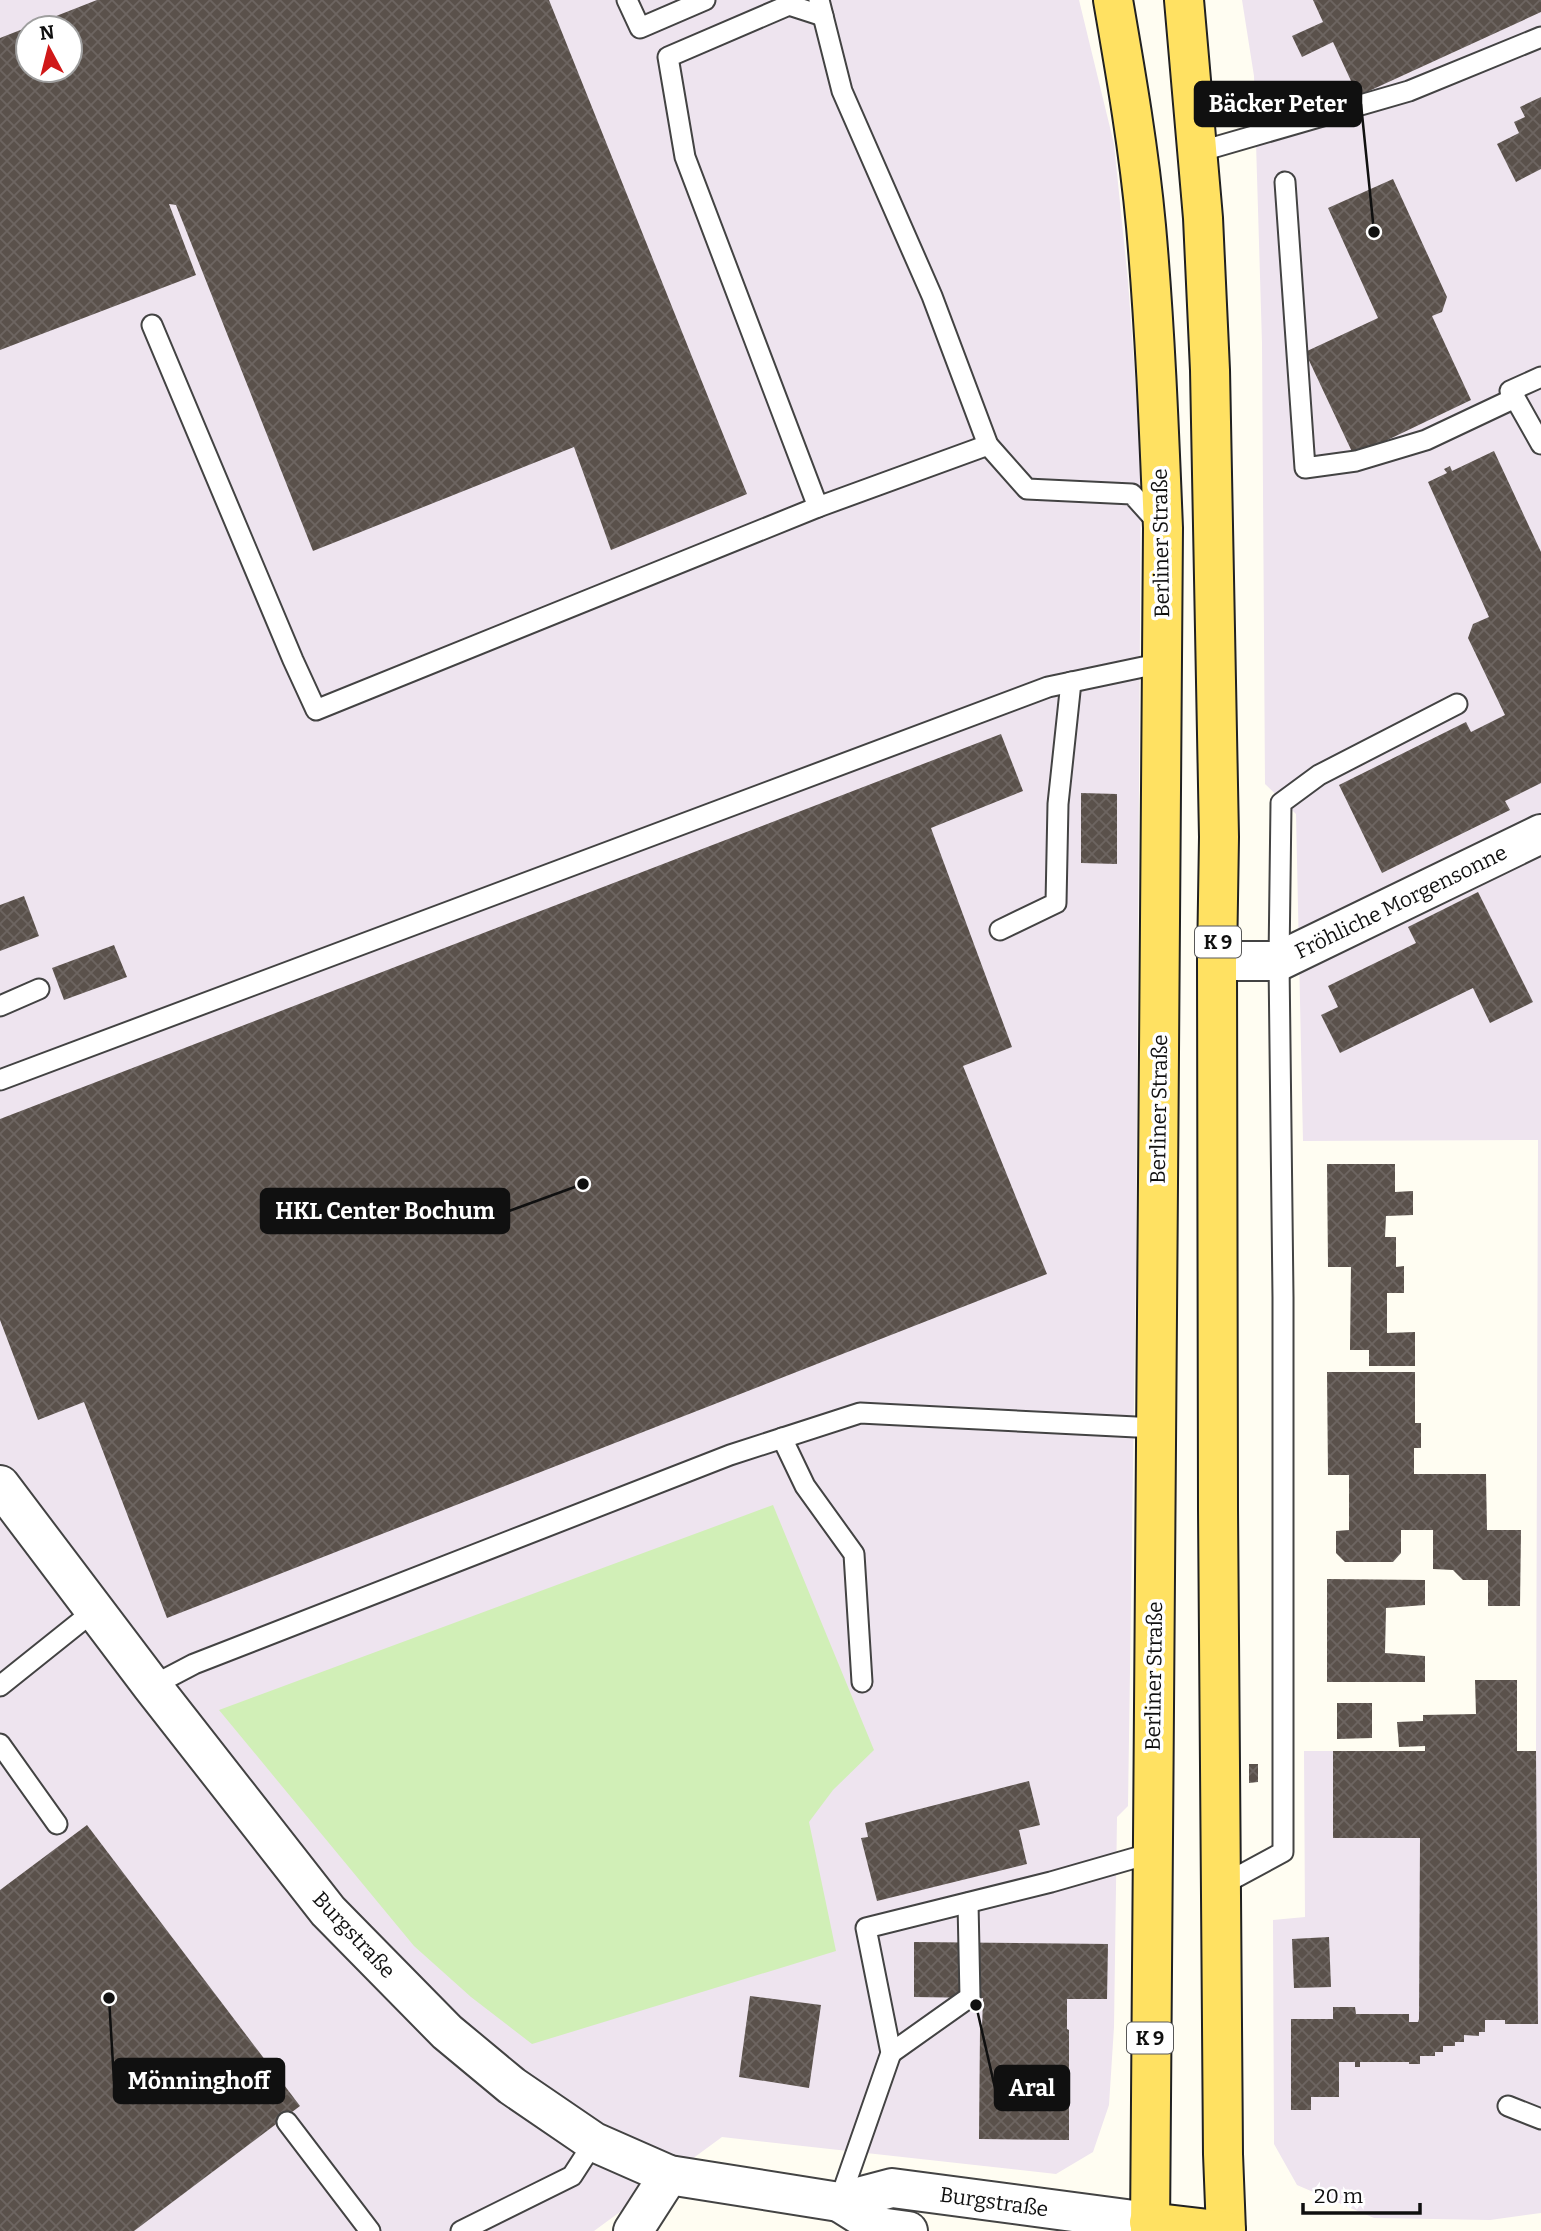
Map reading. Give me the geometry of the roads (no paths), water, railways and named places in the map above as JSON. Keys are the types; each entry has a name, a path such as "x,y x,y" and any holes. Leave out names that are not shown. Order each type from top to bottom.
{"main road":[{"name":"Berliner Straße","path":"1113,0 1132,112 1146,225 1163,528 1149,2226"},
{"name":"K 9","path":"1184,0 1198,152 1211,383 1219,837 1218,1509 1223,2154 1227,2231"},
{"path":"1149,2226 1227,2231"}],"street":[{"name":"Fröhliche Morgensonne","path":"1217,961 1279,961 1541,834"},
{"name":"Burgstraße","path":"0,1485 152,1686 328,1911 447,2032 512,2086 594,2142 669,2175 839,2202 879,2227 908,2231"},
{"path":"633,2231 669,2175"},
{"name":"Burgstraße","path":"839,2202 892,2188 1149,2226"}],"lane":[{"path":"626,0 640,27 705,0"},
{"path":"818,507 685,158 668,57 789,5 820,8 842,91 932,296 988,444 1027,489 1132,494 1163,528"},
{"path":"1198,152 1409,91 1541,37"},
{"path":"1285,182 1304,468 1356,461 1426,440 1508,392 1541,377"},
{"path":"152,325 316,710 818,507 988,444"},
{"path":"1508,392 1539,438"},
{"path":"0,1080 1048,687 1162,663"},
{"path":"1000,930 1056,902 1058,804 1071,682"},
{"path":"1222,1885 1283,1852 1283,1297 1279,961 1281,803 1319,775 1457,704"},
{"path":"0,1006 39,989"},
{"path":"152,1686 194,1664 730,1455 860,1413 1156,1428"},
{"path":"782,1438 805,1486 854,1554 862,1682"},
{"path":"0,1686 95,1610"},
{"path":"0,1744 57,1824"},
{"path":"839,2202 891,2053 866,1928 1152,1853"},
{"path":"891,2053 970,1997 968,1903"},
{"path":"1508,2106 1541,2119"},
{"path":"287,2122 370,2231"},
{"path":"461,2231 572,2176 594,2142"}],"place":[{"name":"Bäcker Peter","path":"1374,232"},
{"name":"HKL Center Bochum","path":"583,1184"},
{"name":"Mönninghoff","path":"109,1998"},
{"name":"Aral","path":"976,2005"}]}
